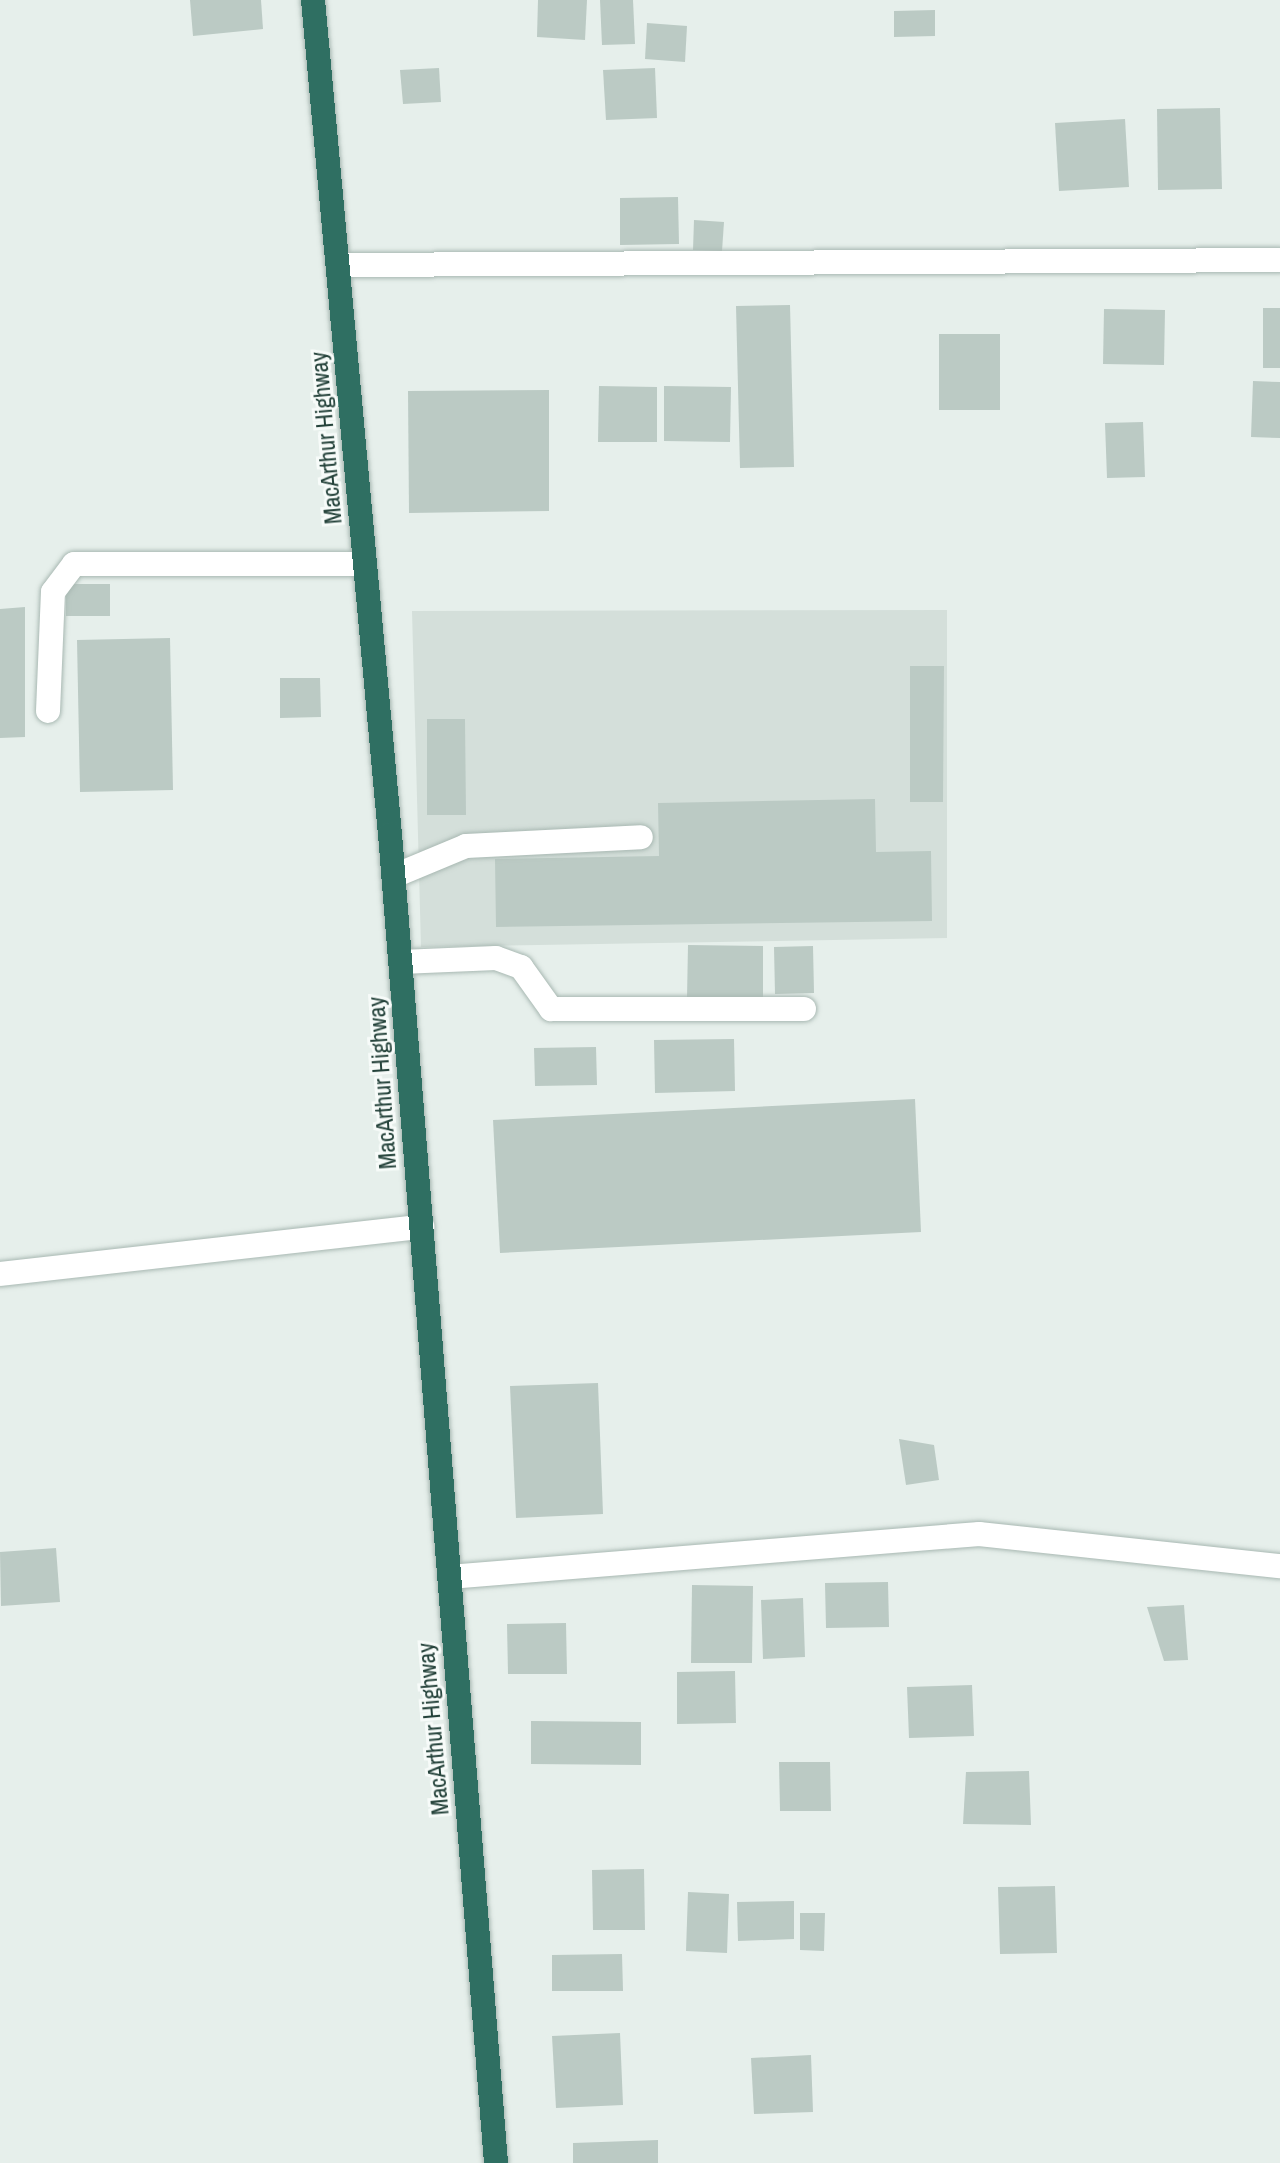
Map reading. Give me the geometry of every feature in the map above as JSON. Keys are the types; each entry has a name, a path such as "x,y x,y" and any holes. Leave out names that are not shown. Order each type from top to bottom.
{"highway":[{"name":"MacArthur Highway","path":"313,0 394,876 496,2163"}],"street":[{"path":"339,265 1280,260"},
{"path":"48,711 53,592 74,564 365,564"},
{"path":"394,876 466,846 641,837"},
{"path":"401,962 496,958 521,967 551,1009 804,1009"},
{"path":"0,1274 422,1227"},
{"path":"449,1577 979,1534 1280,1566"}],"shaded area":[{"path":"947,610 947,938 421,947 412,611"}],"building":[{"path":"190,0 261,0 263,29 193,36"},
{"path":"538,0 587,0 585,40 537,37"},
{"path":"600,0 633,0 635,44 602,45"},
{"path":"935,10 935,36 894,37 894,11"},
{"path":"647,23 687,26 685,62 645,59"},
{"path":"439,68 441,102 403,104 400,70"},
{"path":"655,68 657,118 606,120 603,70"},
{"path":"1220,108 1222,189 1158,190 1157,109"},
{"path":"1125,119 1129,187 1059,191 1055,123"},
{"path":"678,197 679,244 620,245 620,198"},
{"path":"694,220 724,222 722,251 693,250"},
{"path":"790,305 794,467 740,468 736,306"},
{"path":"1263,308 1280,308 1280,368 1263,368"},
{"path":"1104,309 1165,310 1164,365 1103,364"},
{"path":"939,334 1000,334 1000,410 939,410"},
{"path":"1253,381 1280,382 1280,438 1251,437"},
{"path":"599,386 657,387 657,442 598,442"},
{"path":"664,386 731,387 730,442 664,441"},
{"path":"549,390 549,511 409,513 408,391"},
{"path":"1143,422 1145,477 1107,478 1105,423"},
{"path":"66,584 110,584 110,616 66,616"},
{"path":"25,607 25,737 0,738 0,609"},
{"path":"170,638 173,790 80,792 77,640"},
{"path":"910,666 944,666 943,802 910,802"},
{"path":"280,678 320,678 321,717 280,718"},
{"path":"427,719 465,719 466,815 427,815"},
{"path":"875,799 876,852 931,851 932,921 496,927 495,859 659,856 658,803"},
{"path":"688,945 763,946 763,998 687,998"},
{"path":"813,946 814,993 775,994 774,947"},
{"path":"734,1039 735,1091 655,1093 654,1040"},
{"path":"596,1047 597,1085 535,1086 534,1048"},
{"path":"915,1099 921,1232 500,1253 493,1120"},
{"path":"598,1383 603,1514 516,1518 510,1386"},
{"path":"899,1439 934,1445 939,1480 906,1485"},
{"path":"56,1548 60,1602 1,1606 0,1552"},
{"path":"888,1582 889,1627 826,1628 825,1583"},
{"path":"692,1585 753,1586 752,1663 691,1663"},
{"path":"803,1598 805,1657 763,1659 761,1600"},
{"path":"1184,1605 1188,1660 1164,1661 1147,1607"},
{"path":"566,1623 567,1674 508,1674 507,1624"},
{"path":"735,1671 736,1723 677,1724 677,1672"},
{"path":"972,1685 974,1736 909,1738 907,1687"},
{"path":"531,1721 641,1722 641,1765 531,1764"},
{"path":"779,1762 830,1762 831,1811 780,1811"},
{"path":"1029,1771 1031,1825 963,1824 966,1772"},
{"path":"644,1869 645,1930 593,1930 592,1870"},
{"path":"1055,1886 1057,1953 1000,1954 998,1887"},
{"path":"688,1892 729,1894 727,1953 686,1951"},
{"path":"794,1901 794,1939 738,1941 737,1902"},
{"path":"800,1913 825,1913 824,1951 800,1950"},
{"path":"622,1954 623,1991 552,1991 552,1955"},
{"path":"620,2033 623,2105 556,2108 552,2036"},
{"path":"811,2055 813,2112 754,2114 751,2058"},
{"path":"658,2140 658,2163 573,2163 573,2143"}]}
